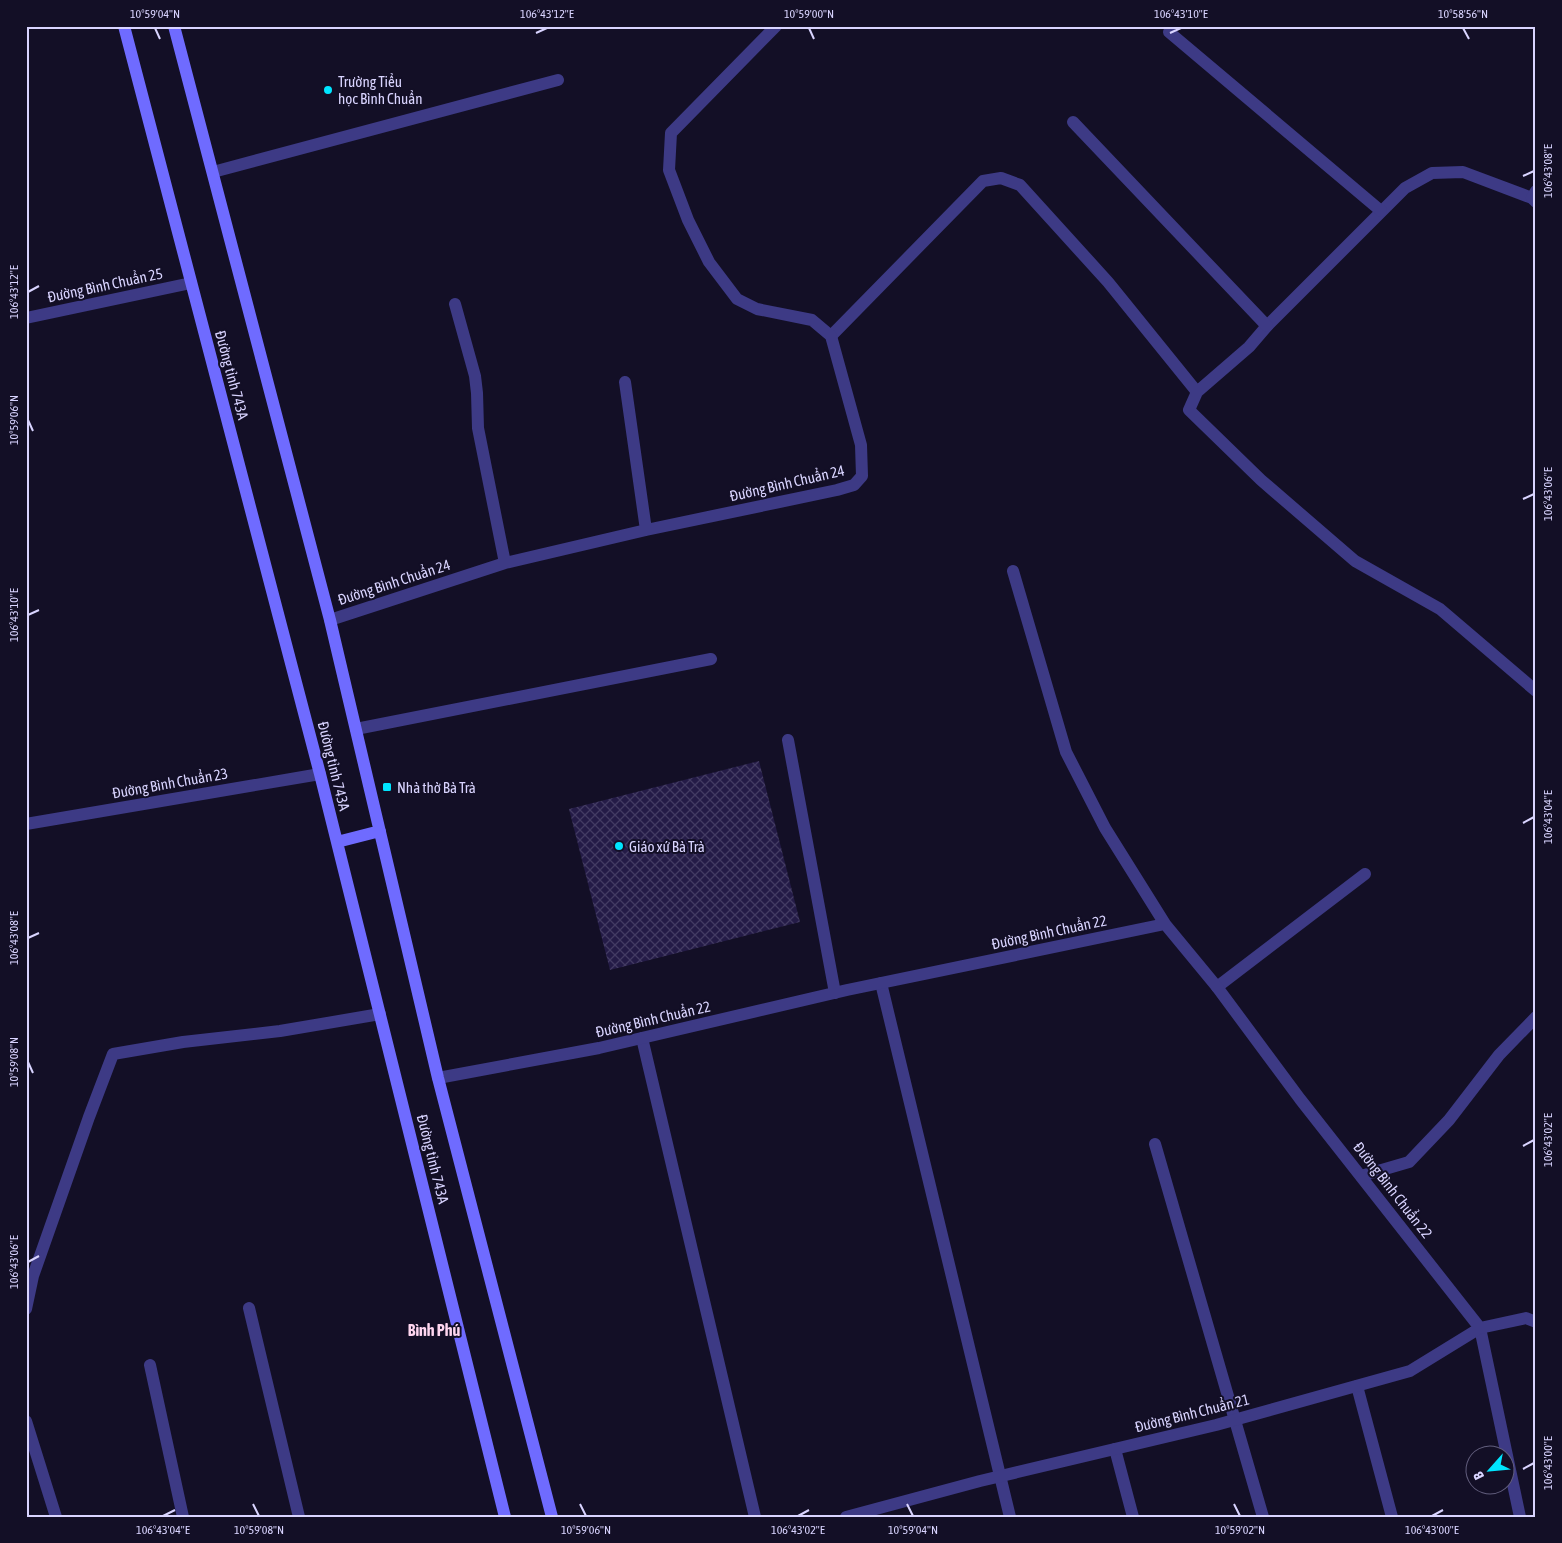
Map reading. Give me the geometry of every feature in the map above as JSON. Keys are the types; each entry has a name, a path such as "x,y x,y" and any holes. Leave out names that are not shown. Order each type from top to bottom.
{"main road":[{"name":"Đường tỉnh 743A","path":"124,26 320,774 505,1517"},
{"name":"Đường tỉnh 743A","path":"174,26 330,620 438,1078 552,1517"},
{"path":"337,842 380,831"}],"street":[{"path":"776,26 671,133 669,170 688,220 709,262 737,299 757,309 812,320 831,336 983,180 1001,178 1020,185 1108,282 1197,392"},
{"path":"1169,32 1380,211"},
{"path":"213,172 558,80"},
{"path":"1073,122 1267,326"},
{"path":"1534,197 1463,172 1432,173 1405,188 1267,326 1249,347 1197,392 1189,410 1262,480 1355,561 1440,609 1536,691"},
{"name":"Đường Bình Chuẩn 25","path":"26,318 191,283"},
{"path":"455,304 475,376 478,428 505,563"},
{"name":"Đường Bình Chuẩn 24","path":"330,620 505,563 854,485 862,476 860,445 831,336"},
{"path":"625,382 646,530"},
{"path":"1012,572 1066,752 1105,828 1165,924"},
{"path":"356,729 711,659"},
{"path":"788,740 835,994"},
{"name":"Đường Bình Chuẩn 23","path":"26,824 320,774"},
{"path":"1217,987 1365,874"},
{"name":"Đường Bình Chuẩn 22","path":"438,1078 642,1038 881,983 1165,924 1217,987 1300,1098 1480,1328"},
{"path":"881,983 1010,1517"},
{"path":"26,1309 34,1276 88,1117 113,1054 380,1014"},
{"path":"1361,1176 1409,1162 1449,1120 1499,1054 1536,1017"},
{"path":"642,1038 755,1517"},
{"path":"1155,1144 1263,1517"},
{"path":"249,1308 298,1517"},
{"name":"Đường Bình Chuẩn 21","path":"846,1517 1000,1477 1235,1420 1357,1386 1410,1371 1480,1328 1526,1318 1536,1322"},
{"path":"1480,1328 1520,1517"},
{"path":"150,1365 183,1517"},
{"path":"1357,1386 1392,1517"},
{"path":"26,1421 56,1517"},
{"path":"1115,1449 1133,1517"}],"building":[{"path":"759,761 800,922 610,970 569,809"}],"place":[{"name":"Trường Tiểu học Bình Chuẩn","path":"328,90"},
{"name":"Nhà thờ Bà Trà","path":"387,787"},
{"name":"Giáo xứ Bà Trà","path":"619,846"}],"district":[{"name":"Bình Phú","path":"434,1330"}]}
